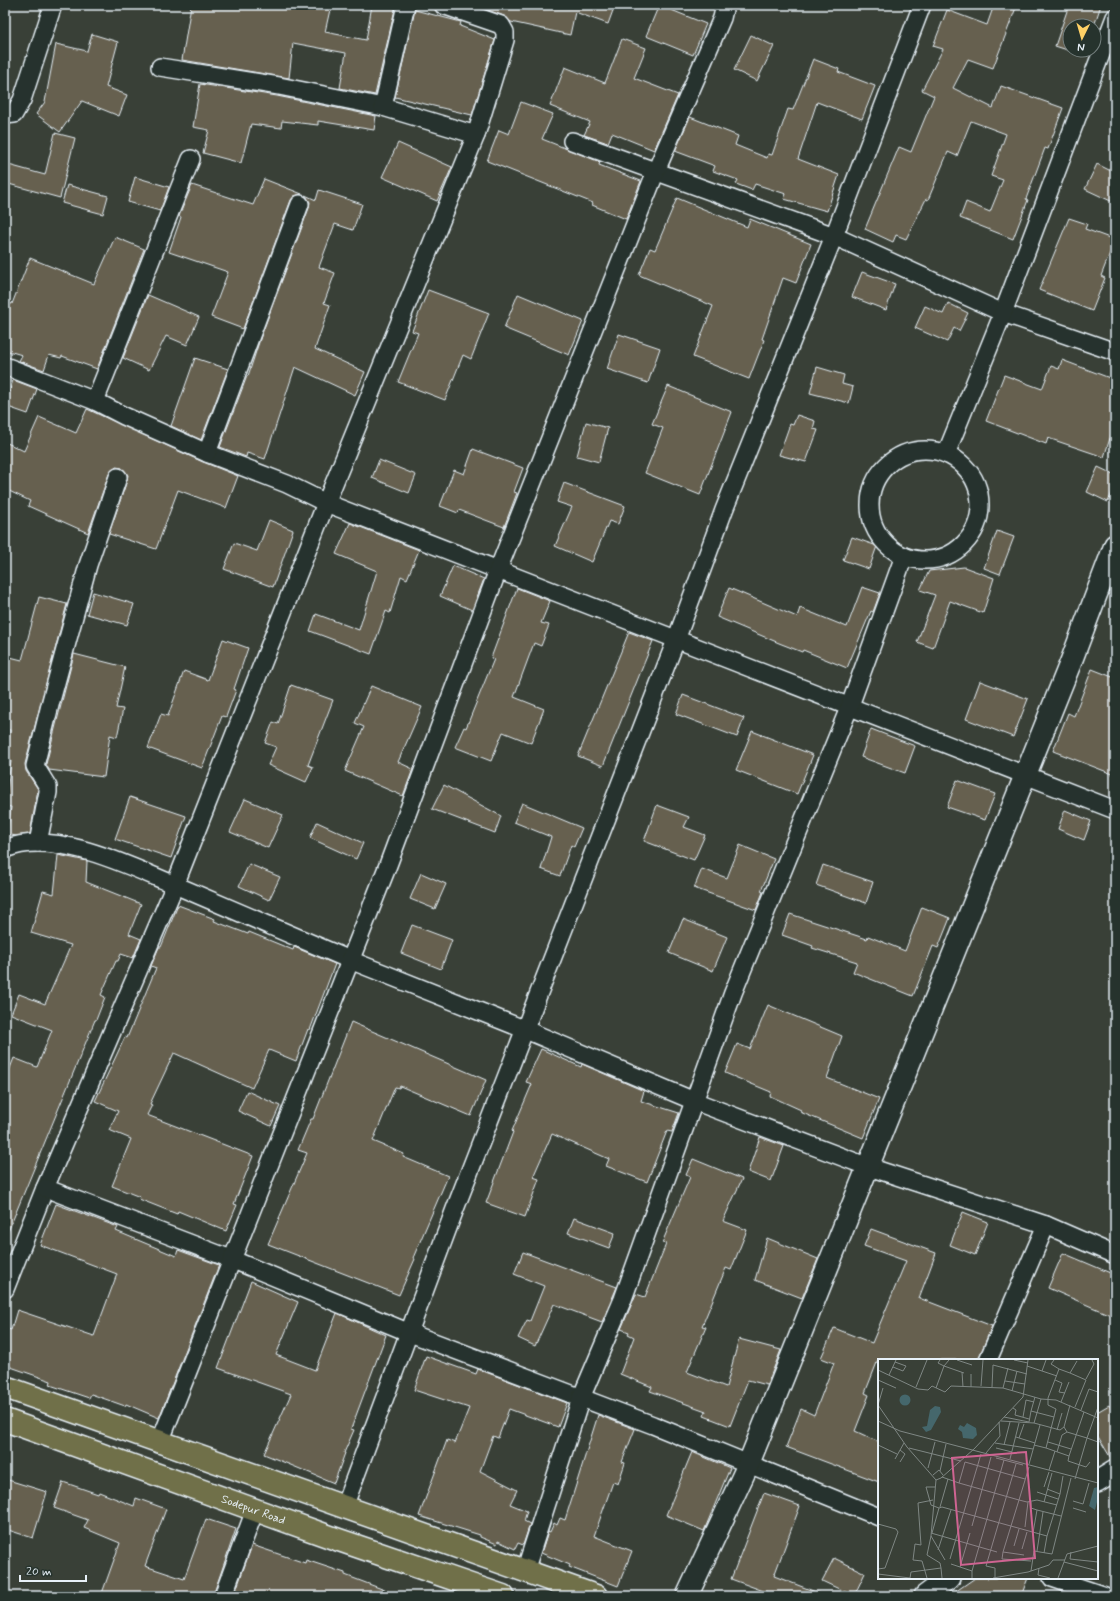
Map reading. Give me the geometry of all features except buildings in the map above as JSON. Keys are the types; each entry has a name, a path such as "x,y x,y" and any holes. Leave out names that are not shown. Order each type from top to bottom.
{"main road":[{"path":"5,1388 596,1596"},
{"name":"Sodepur Road","path":"5,1420 255,1510 503,1596"}],"street":[{"path":"5,115 14,114 22,100 53,5"},
{"path":"383,107 406,5"},
{"path":"5,1289 45,1188 175,885 326,503 476,134 505,40 505,32 501,25 442,5"},
{"path":"160,1442 394,850 498,570 656,170 722,18 725,5"},
{"path":"344,1507 455,1209 526,1030 676,640 724,510 834,236 922,5"},
{"path":"946,454 1004,313 1115,17"},
{"path":"160,67 279,86 383,107 476,134"},
{"path":"572,141 656,170 834,236 1004,313 1115,352"},
{"path":"95,401 191,159"},
{"path":"207,453 300,204"},
{"path":"6,371 95,401 124,416 207,453 287,484 326,503 849,708 1115,810"},
{"path":"934,449 946,454 952,456 966,467 977,484 981,502 978,521 970,538 956,551 939,559 921,560 904,556 888,547 877,534 870,517 869,499 873,482 883,467 897,456 915,450 934,449"},
{"path":"38,843 48,787 35,766 51,700 86,572 118,477"},
{"path":"687,1596 748,1465 866,1166 1072,659 1115,545"},
{"path":"525,1571 581,1398 623,1300 733,993 849,708 904,556"},
{"path":"5,848 13,845 52,842 103,856 175,885 350,960 526,1030 694,1101 866,1166 1046,1225 1115,1255"},
{"path":"45,1188 232,1259 410,1333 581,1398 878,1517"},
{"path":"988,1359 1046,1225"},
{"path":"1098,1481 1115,1471"},
{"path":"223,1596 255,1510"},
{"path":"925,1596 948,1579"},
{"path":"1055,1579 1105,1596"}]}
